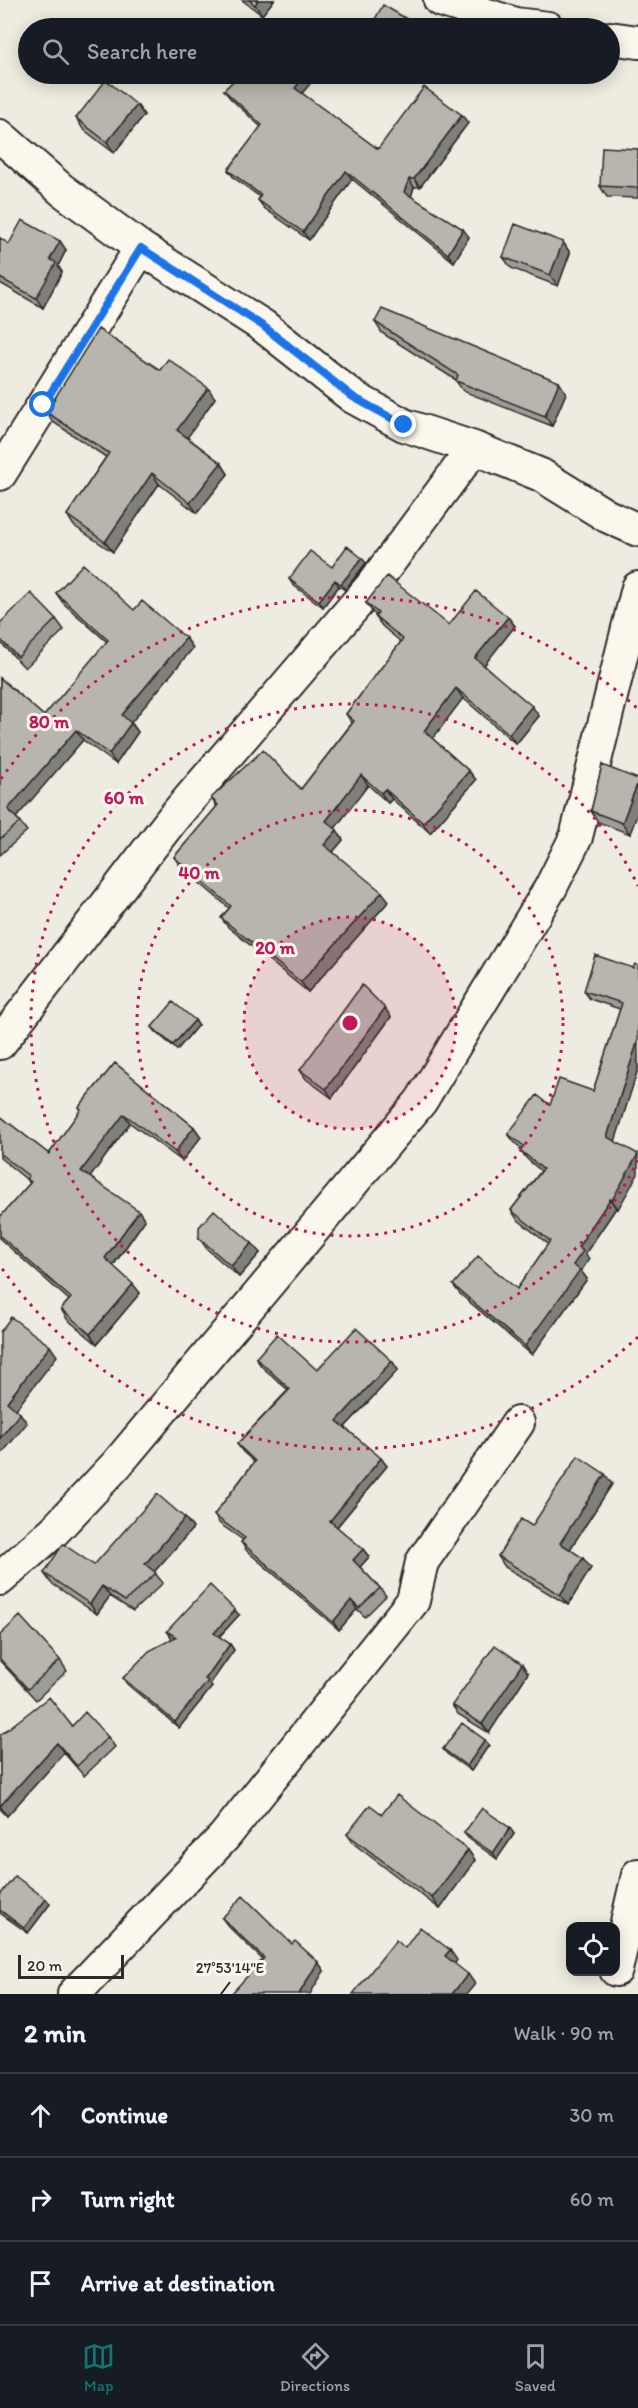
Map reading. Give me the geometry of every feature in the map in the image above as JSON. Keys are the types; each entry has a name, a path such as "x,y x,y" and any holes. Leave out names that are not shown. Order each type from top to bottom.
{"street":[{"path":"440,0 496,18"},
{"path":"620,40 638,42"},
{"path":"0,136 62,190 141,248 263,326 353,397 404,425 474,448 541,475 607,516 638,530"},
{"path":"0,474 141,248"},
{"path":"0,1043 173,818 370,588 474,448"},
{"path":"0,1579 54,1531 117,1464 421,1101 551,887 576,837 638,588"},
{"path":"74,1994 224,1837 413,1601 422,1562 518,1423"},
{"path":"620,1950 638,1875"},
{"path":"610,1994 614,1976"}],"building":[{"path":"383,5 405,18 376,18"},
{"path":"103,84 111,84 137,105 107,142 76,118"},
{"path":"230,84 298,84 295,88 378,149 424,87 462,115 414,179 409,179 404,192 463,229 448,254 346,171 303,232 258,200 261,195 228,170 262,125 224,90"},
{"path":"602,147 638,149 638,188 600,186"},
{"path":"22,220 60,241 50,259 56,263 36,298 0,278 0,238 9,244"},
{"path":"515,224 563,242 550,275 503,257"},
{"path":"382,309 559,382 545,416 456,381 458,375 375,322"},
{"path":"98,329 160,370 168,359 208,388 177,430 221,463 190,503 152,473 105,542 67,515 109,453 46,412"},
{"path":"347,546 362,558 341,584 335,580 319,601 289,579 310,551 332,567"},
{"path":"83,564 134,610 142,601 186,638 122,715 131,723 109,754 76,730 8,809 20,822 0,839 0,678 44,716 108,640 56,593"},
{"path":"387,576 449,625 476,591 508,617 475,658 532,706 509,734 456,688 424,731 469,771 423,823 385,789 381,793 361,775 326,821 337,830 324,845 382,892 301,982 221,918 231,906 174,857 218,805 211,798 263,750 301,789 354,721 346,714 403,639 375,616 378,613 366,603"},
{"path":"31,593 56,619 18,657 0,639 0,623"},
{"path":"602,765 638,779 622,823 591,811"},
{"path":"595,955 633,968 635,964 638,966 638,1040 607,1137 638,1154 612,1200 610,1199 578,1247 583,1251 573,1265 580,1270 525,1346 453,1285 478,1256 517,1289 550,1241 511,1210 543,1169 520,1150 524,1146 508,1134 537,1095 550,1105 559,1079 593,1091 622,1003 584,991"},
{"path":"362,985 385,1008 326,1089 300,1070"},
{"path":"173,1002 195,1020 173,1045 152,1027"},
{"path":"115,1063 194,1127 175,1152 124,1114 81,1171 139,1211 105,1258 133,1284 90,1334 61,1309 71,1298 0,1236 0,1217 31,1182 26,1179 29,1176 0,1154 0,1116 49,1154 81,1109 79,1107"},
{"path":"214,1210 252,1243 231,1266 199,1238 199,1227"},
{"path":"11,1317 50,1346 7,1402 20,1413 0,1438 0,1332"},
{"path":"356,1328 392,1361 337,1421 381,1458 330,1521 363,1549 353,1560 380,1588 359,1608 351,1600 333,1622 241,1542 245,1538 214,1515 255,1461 237,1444 290,1389 256,1358 277,1334 317,1370"},
{"path":"578,1456 605,1474 560,1543 583,1558 560,1595 498,1556 521,1519 532,1526"},
{"path":"157,1494 185,1518 145,1564 156,1573 125,1601 102,1586 90,1604 44,1573 63,1544 94,1565"},
{"path":"210,1585 235,1610 214,1633 230,1644 205,1679 208,1681 175,1722 123,1678 149,1651 176,1637 167,1631"},
{"path":"20,1616 60,1660 28,1689 0,1659 0,1635"},
{"path":"495,1645 522,1664 482,1724 452,1705"},
{"path":"49,1697 72,1726 85,1712 108,1737 77,1766 57,1743 0,1806 0,1735"},
{"path":"462,1723 485,1740 467,1766 443,1749"},
{"path":"397,1795 468,1850 432,1898 347,1834 370,1805 382,1814"},
{"path":"482,1808 510,1828 493,1853 464,1833"},
{"path":"15,1876 46,1899 24,1928 0,1910 0,1895"},
{"path":"243,1896 292,1944 295,1941 318,1962 299,1994 231,1994 264,1958 222,1918"},
{"path":"420,1927 450,1950 445,1956 468,1974 452,1994 353,1994 396,1940 405,1948"}],"route":[{"path":"43,405 141,248 218,295 263,326 353,397 404,425"}]}
